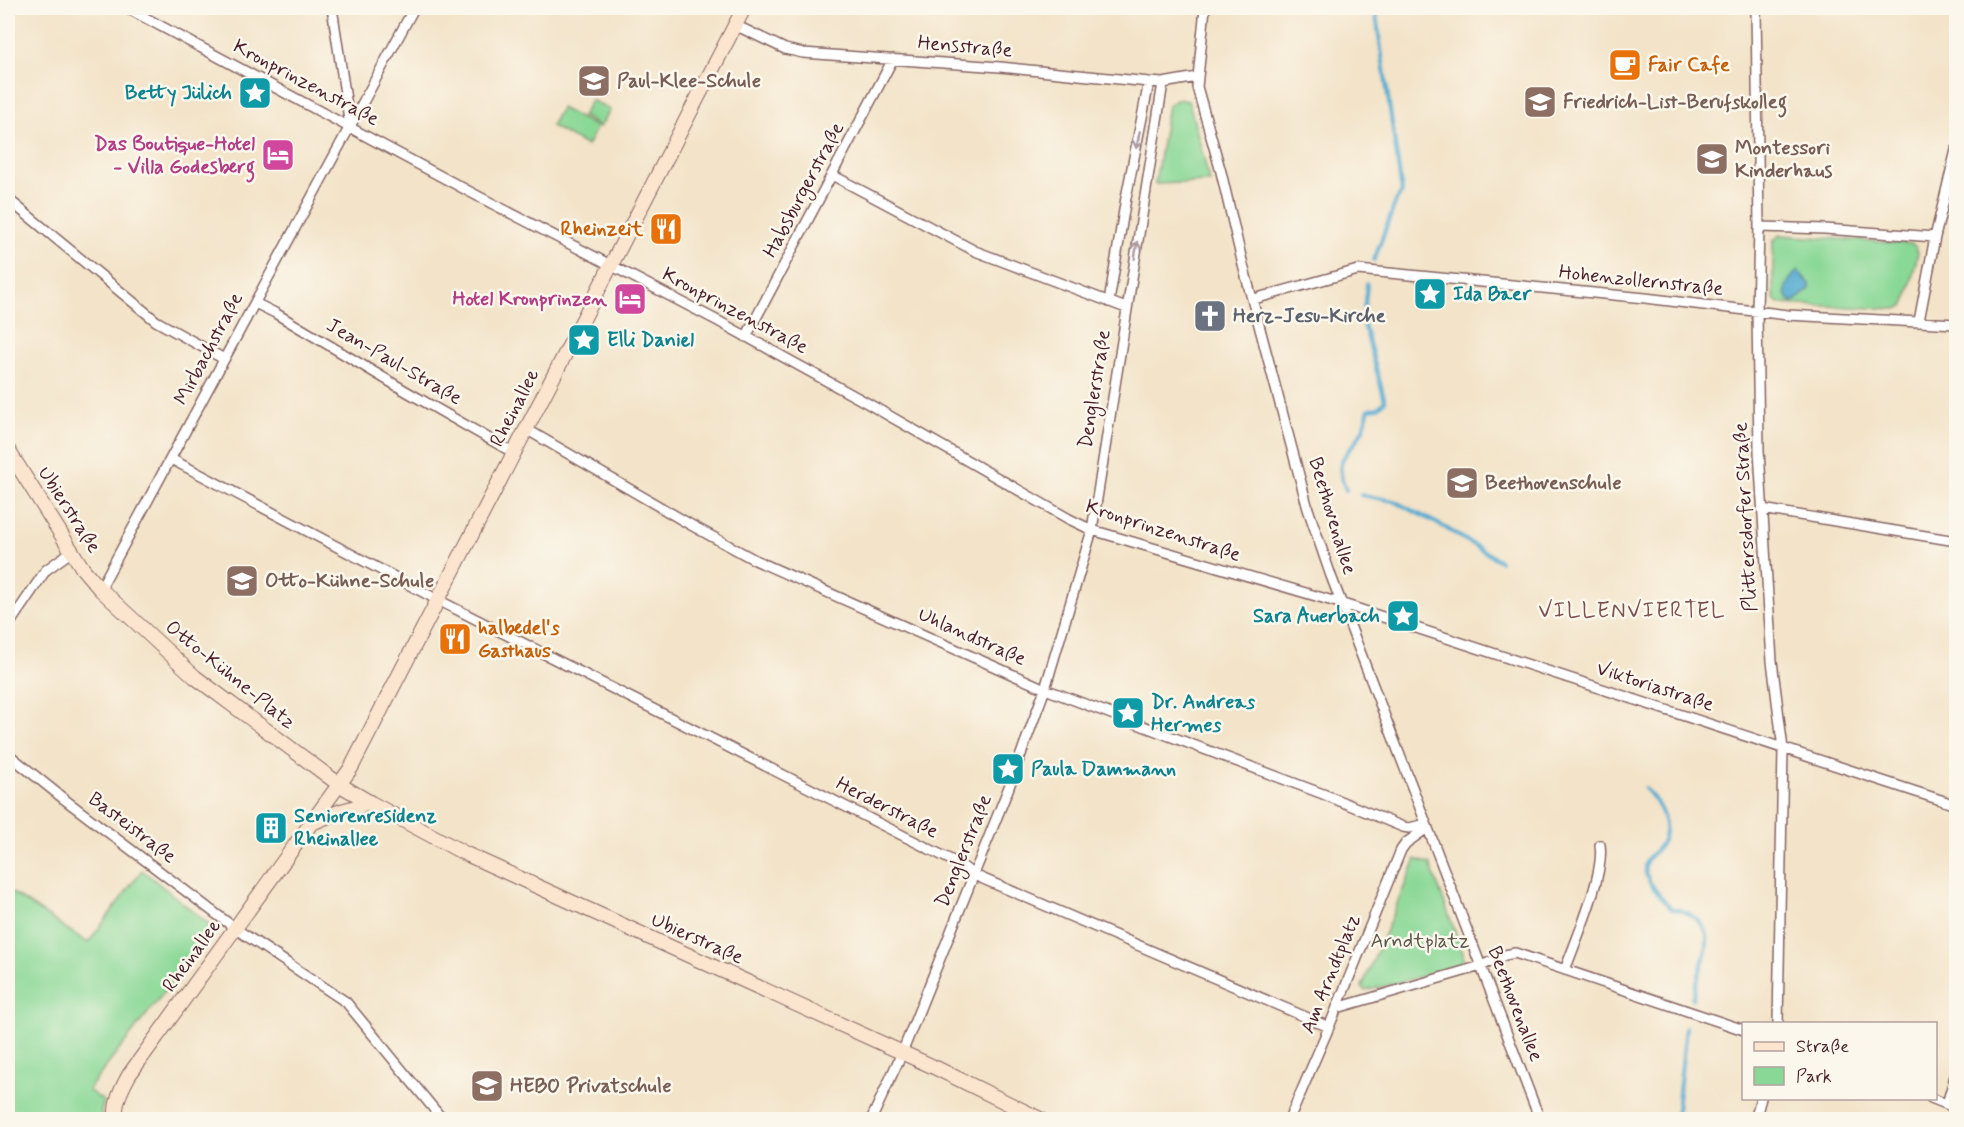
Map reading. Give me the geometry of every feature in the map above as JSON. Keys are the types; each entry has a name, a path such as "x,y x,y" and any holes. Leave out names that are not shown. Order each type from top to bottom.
{"street":[{"name":"Kronprinzenstraße","path":"127,8 867,403 1069,519 1092,530 1343,604"},
{"path":"332,8 350,126"},
{"name":"Mirbachstraße","path":"100,589 414,8"},
{"name":"Rheinallee","path":"116,1119 115,1111 120,1093 129,1075 351,768 744,8"},
{"name":"Beethovenallee","path":"1205,8 1197,87 1308,509 1331,576 1426,826 1540,1119"},
{"name":"Plittersdorfer Straße","path":"1756,8 1759,451 1772,661 1783,748 1778,1022"},
{"name":"Hensstraße","path":"735,25 785,49 803,52 1163,83 1197,77"},
{"name":"Habsburgerstraße","path":"746,338 893,59"},
{"name":"Denglerstraße","path":"1109,302 1126,198 1149,82"},
{"name":"Denglerstraße","path":"871,1119 902,1053 1009,787 1045,689 1092,530 1163,83"},
{"path":"1919,321 1935,237 1956,150"},
{"path":"832,175 975,251 1126,308"},
{"path":"1126,198 1144,200"},
{"path":"8,199 156,321 225,359"},
{"path":"1759,227 1935,237"},
{"name":"Hohenzollernstraße","path":"1254,299 1358,270 1634,297 1757,312 1956,324"},
{"name":"Jean-Paul-Straße","path":"255,303 514,453"},
{"name":"Uhlandstraße","path":"526,429 741,553 1045,689 1323,794 1403,827 1426,826"},
{"name":"Ubierstraße","path":"8,450 72,551 100,589"},
{"path":"171,459 438,600"},
{"path":"1762,509 1956,541"},
{"path":"8,626 46,570 72,551"},
{"name":"Otto-Kühne-Platz","path":"100,589 195,677 340,784"},
{"name":"Herderstraße","path":"438,600 959,864 974,874 1329,1027"},
{"name":"Viktoriastraße","path":"1343,604 1955,805"},
{"name":"Basteistraße","path":"8,754 236,929 346,1002 443,1119"},
{"name":"Ubierstraße","path":"340,784 464,853 1042,1119"},
{"path":"1955,805 1956,793"},
{"path":"314,822 341,811 371,803"},
{"name":"Am Arndtplatz","path":"1289,1119 1401,850 1426,826"},
{"path":"1403,827 1406,843"},
{"path":"1565,970 1587,911 1602,855 1600,845"},
{"path":"1337,1008 1481,966 1515,953 1742,1030"},
{"path":"1947,1104 1956,1073"},
{"path":"1755,1119 1760,1100"},
{"path":"1936,1100 1956,1108"}],"green space":[{"path":"1178,99 1188,101 1190,106 1210,182 1155,184 1168,106"},
{"path":"591,100 610,110 600,127 582,116"},
{"path":"561,108 597,127 587,146 551,126"},
{"path":"1780,235 1912,244 1918,253 1906,303 1897,309 1779,304 1774,299 1773,293 1773,241"},
{"name":"Arndtplatz","path":"1416,859 1430,864 1463,953 1463,963 1459,967 1365,991 1362,987"},
{"path":"142,870 211,926 182,969 88,1090 104,1101 101,1111 103,1119 8,1119 8,890 88,943"}],"water":[{"path":"1798,271 1810,284 1810,289 1792,303 1786,295 1786,286"}],"waterway":[{"path":"1374,260 1396,201 1402,192 1375,8"},
{"path":"1346,490 1340,470 1341,463 1362,431 1369,409 1378,408 1385,401 1363,321 1367,284"},
{"path":"1361,495 1394,501 1444,527 1500,561"},
{"path":"1645,788 1660,808 1665,823 1663,839 1646,862 1647,877 1672,909 1693,916 1707,934 1707,947 1692,999"},
{"path":"1673,1120 1677,1110 1686,1027"}],"place":[{"name":"Fair Cafe","path":"1625,65"},
{"name":"Paul-Klee-Schule","path":"594,81"},
{"name":"Betty Jülich","path":"255,93"},
{"name":"Friedrich-List-Berufskolleg","path":"1540,102"},
{"name":"Das Boutique-Hotel - Villa Godesberg","path":"278,155"},
{"name":"Montessori Kinderhaus","path":"1712,159"},
{"name":"Rheinzeit","path":"666,229"},
{"name":"Ida Baer","path":"1430,294"},
{"name":"Hotel Kronprinzen","path":"630,299"},
{"name":"Herz-Jesu-Kirche","path":"1210,316"},
{"name":"Elli Daniel","path":"584,340"},
{"name":"Beethovenschule","path":"1462,483"},
{"name":"Otto-Kühne-Schule","path":"242,581"},
{"name":"Sara Auerbach","path":"1403,616"},
{"name":"halbedel's Gasthaus","path":"455,639"},
{"name":"Dr. Andreas Hermes","path":"1128,713"},
{"name":"Paula Dammann","path":"1008,769"},
{"name":"Seniorenresidenz Rheinallee","path":"271,828"},
{"name":"HEBO Privatschule","path":"487,1086"}],"district":[{"name":"VILLENVIERTEL","path":"1632,611"}]}
